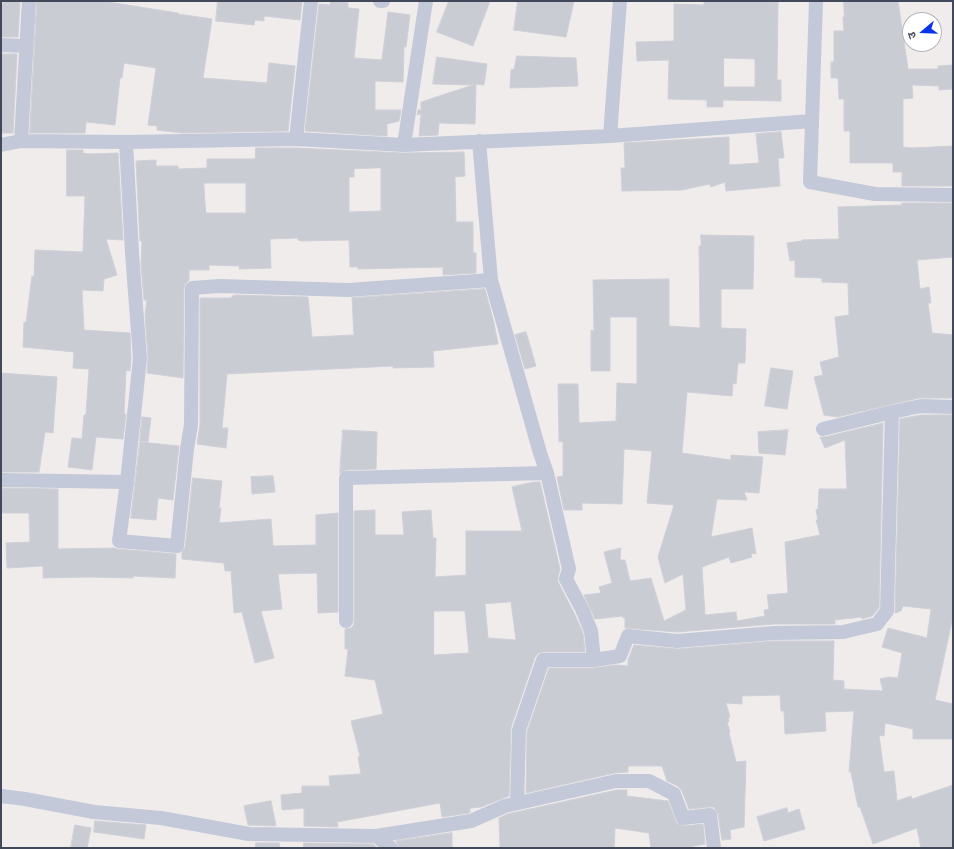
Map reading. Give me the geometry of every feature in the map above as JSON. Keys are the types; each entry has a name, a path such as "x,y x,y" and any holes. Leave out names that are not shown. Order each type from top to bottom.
{"street":[{"path":"21,141 29,1"},
{"path":"296,139 311,1"},
{"path":"404,145 426,1"},
{"path":"610,136 620,1"},
{"path":"816,1 810,182 875,194 953,195"},
{"path":"1,45 27,46"},
{"path":"1,145 21,141 126,142 296,139 404,145 610,136 812,121"},
{"path":"479,141 492,280 540,453 547,473 569,569 566,579 592,631 594,660"},
{"path":"126,142 132,254 140,358 127,482 119,541 177,546 187,449 191,426 192,288 220,286 348,290 492,280"},
{"path":"823,430 921,406 953,407"},
{"path":"517,803 519,730 542,660 594,660 620,656 628,636 677,641 774,633 844,632 877,624 887,611 892,412"},
{"path":"346,621 346,478 547,473"},
{"path":"1,480 127,482"},
{"path":"1,796 94,812 161,818 249,834 376,836 472,821 505,806 616,781 649,781 674,794 683,818 710,815 714,848"},
{"path":"376,836 391,848"}],"building":[{"path":"8,1 20,1 18,37 1,37 1,4"},
{"path":"37,1 102,1 212,19 203,78 267,83 269,63 295,66 288,131 182,133 157,130 157,126 148,125 156,68 124,63 122,78 120,78 115,125 86,122 85,133 30,133"},
{"path":"218,1 302,1 300,20 264,16 264,21 255,20 254,25 216,21"},
{"path":"331,1 348,3 348,8 359,9 354,58 382,60 388,12 410,15 406,47 404,47 403,82 375,81 375,110 401,110 399,121 387,124 387,136 305,131 319,4 330,5"},
{"path":"449,1 490,1 473,46 437,32"},
{"path":"518,1 574,1 566,37 514,30"},
{"path":"704,1 778,2 777,80 781,80 781,101 723,100 723,107 707,107 707,100 668,99 669,60 637,61 636,42 674,41 674,4 704,5","holes":["724,58 755,59 755,87 724,87"]},
{"path":"844,1 898,1 902,28 902,52 906,52 908,69 938,69 938,66 953,65 953,89 939,90 939,86 912,85 913,98 903,99 903,147 953,146 953,186 902,186 902,172 893,172 893,163 850,163 850,131 844,131 844,99 839,99 838,78 831,78 831,62 834,62 834,31 844,31"},
{"path":"1,54 17,54 13,133 1,133"},
{"path":"517,56 576,58 578,86 510,88 511,70 514,69"},
{"path":"437,57 487,64 484,85 476,84 475,124 439,123 438,135 419,136 421,114 417,115 418,110 421,110 421,102 473,85 433,84"},
{"path":"781,132 784,158 778,158 780,186 726,191 725,182 711,187 710,184 682,190 622,191 621,168 625,168 624,143 729,137 729,165 759,163 756,134"},
{"path":"256,148 296,148 404,153 464,152 465,176 455,177 456,222 473,222 473,253 476,253 476,273 443,275 443,267 358,269 358,267 350,267 349,240 301,241 298,240 298,238 270,239 271,268 239,269 240,266 209,265 209,270 189,270 189,280 185,284 184,288 183,378 147,373 148,357 145,315 147,300 144,300 141,265 142,241 140,241 136,161 156,160 156,166 178,166 178,169 207,168 207,159 255,159","holes":["381,168 381,211 349,212 349,177 354,177 354,169","204,183 246,183 246,213 206,213"]},
{"path":"67,150 83,150 83,153 90,154 118,153 123,240 106,239 117,275 104,279 103,291 82,290 84,330 130,333 130,371 126,370 124,414 126,414 123,439 96,437 92,470 68,467 72,438 82,439 84,415 86,415 89,369 73,368 74,352 23,347 24,322 26,323 32,276 34,277 35,250 83,252 85,196 67,196"},
{"path":"902,203 953,203 953,257 917,260 920,289 929,287 931,303 928,303 932,333 953,335 953,398 919,398 837,417 824,415 814,377 823,375 820,362 839,357 835,317 849,315 848,283 822,282 822,278 795,277 795,260 790,261 787,243 802,240 839,239 838,207 902,205"},
{"path":"701,235 754,236 753,289 721,289 721,328 746,329 745,363 738,363 736,384 733,383 732,396 687,392 682,453 731,460 731,455 763,457 759,493 744,492 747,500 717,499 711,537 752,528 756,554 751,553 752,557 731,563 729,557 702,567 705,615 736,612 737,621 765,616 764,610 769,609 767,595 788,593 785,542 820,535 816,520 818,520 816,510 818,509 819,489 847,489 845,440 825,448 820,437 883,423 879,608 872,616 862,619 861,617 835,620 835,624 774,624 677,632 625,628 625,618 623,618 623,616 595,619 584,595 601,593 599,587 612,583 604,552 621,548 620,560 625,560 630,581 651,578 664,621 686,610 683,574 665,583 658,557 674,505 647,503 652,451 624,449 622,504 582,503 582,510 564,510 557,477 563,476 563,441 559,442 558,384 578,384 579,423 616,421 617,383 637,384 637,317 610,317 610,371 591,371 591,330 594,331 593,280 669,279 669,326 700,328 699,246 701,246"},
{"path":"485,289 498,344 433,351 434,367 393,368 393,366 227,374 222,428 228,428 226,448 197,444 200,425 200,298 232,298 232,296 236,295 308,297 312,337 354,335 352,298"},
{"path":"526,332 536,366 525,369 515,335"},
{"path":"771,368 793,371 787,409 765,406"},
{"path":"1,373 57,377 53,433 45,432 39,472 1,472"},
{"path":"922,415 953,415 953,616 935,700 953,704 953,739 913,739 913,729 885,723 884,736 879,735 884,772 894,771 897,801 911,796 912,799 953,785 953,848 921,848 917,828 873,844 860,807 858,807 851,772 849,772 854,711 825,712 826,731 785,734 784,711 781,711 780,695 742,696 742,704 726,703 730,717 728,717 729,722 727,722 736,762 746,761 744,827 730,830 731,839 722,840 718,814 714,807 689,809 682,791 678,786 667,781 662,766 628,766 628,772 614,773 526,793 527,732 549,668 594,668 616,665 628,666 628,660 634,645 678,649 774,641 834,641 833,680 844,681 844,689 883,691 880,679 889,677 898,678 902,653 882,647 888,628 927,638 931,609 903,606 901,611 895,613 900,419"},
{"path":"142,417 151,418 148,442 140,441"},
{"path":"343,430 377,432 376,469 346,470 340,473"},
{"path":"788,430 785,455 759,453 758,432"},
{"path":"140,442 179,446 173,500 158,498 156,520 131,518"},
{"path":"273,476 275,492 252,494 251,477"},
{"path":"193,478 222,481 219,523 271,519 273,546 316,545 316,515 338,513 338,612 318,613 317,573 278,574 282,609 261,611 274,658 255,663 242,612 234,613 231,571 225,571 224,563 182,559 182,552 185,547"},
{"path":"540,482 560,569 558,582 583,633 585,652 543,652 538,653 535,657 511,727 509,796 481,807 470,808 469,813 442,817 440,803 337,822 338,827 304,826 304,808 282,810 281,795 302,793 302,786 330,786 329,776 361,774 358,757 360,756 351,721 383,714 375,680 345,676 348,649 345,649 345,629 351,628 354,625 354,511 375,510 375,535 404,535 402,512 431,510 433,538 436,538 435,577 466,575 466,531 522,531 512,487","holes":["511,602 516,640 488,638 485,604","434,611 465,611 469,653 434,655"]},
{"path":"1,488 58,489 58,549 114,548 176,554 175,578 133,576 133,578 43,578 43,566 7,568 6,543 30,542 29,513 1,513"},
{"path":"617,790 627,790 627,796 668,801 677,824 684,826 703,824 705,844 682,848 651,848 649,833 615,828 614,848 500,848 499,818 508,814"},
{"path":"271,801 276,826 248,825 244,806"},
{"path":"787,808 788,813 799,809 805,829 764,841 757,817"},
{"path":"95,821 146,825 144,839 94,832"},
{"path":"75,825 91,828 87,848 71,848"},
{"path":"452,833 452,848 402,848 399,847 396,841"},
{"path":"256,843 279,843 280,848 256,848"},
{"path":"304,843 373,844 377,848 304,848"}]}
